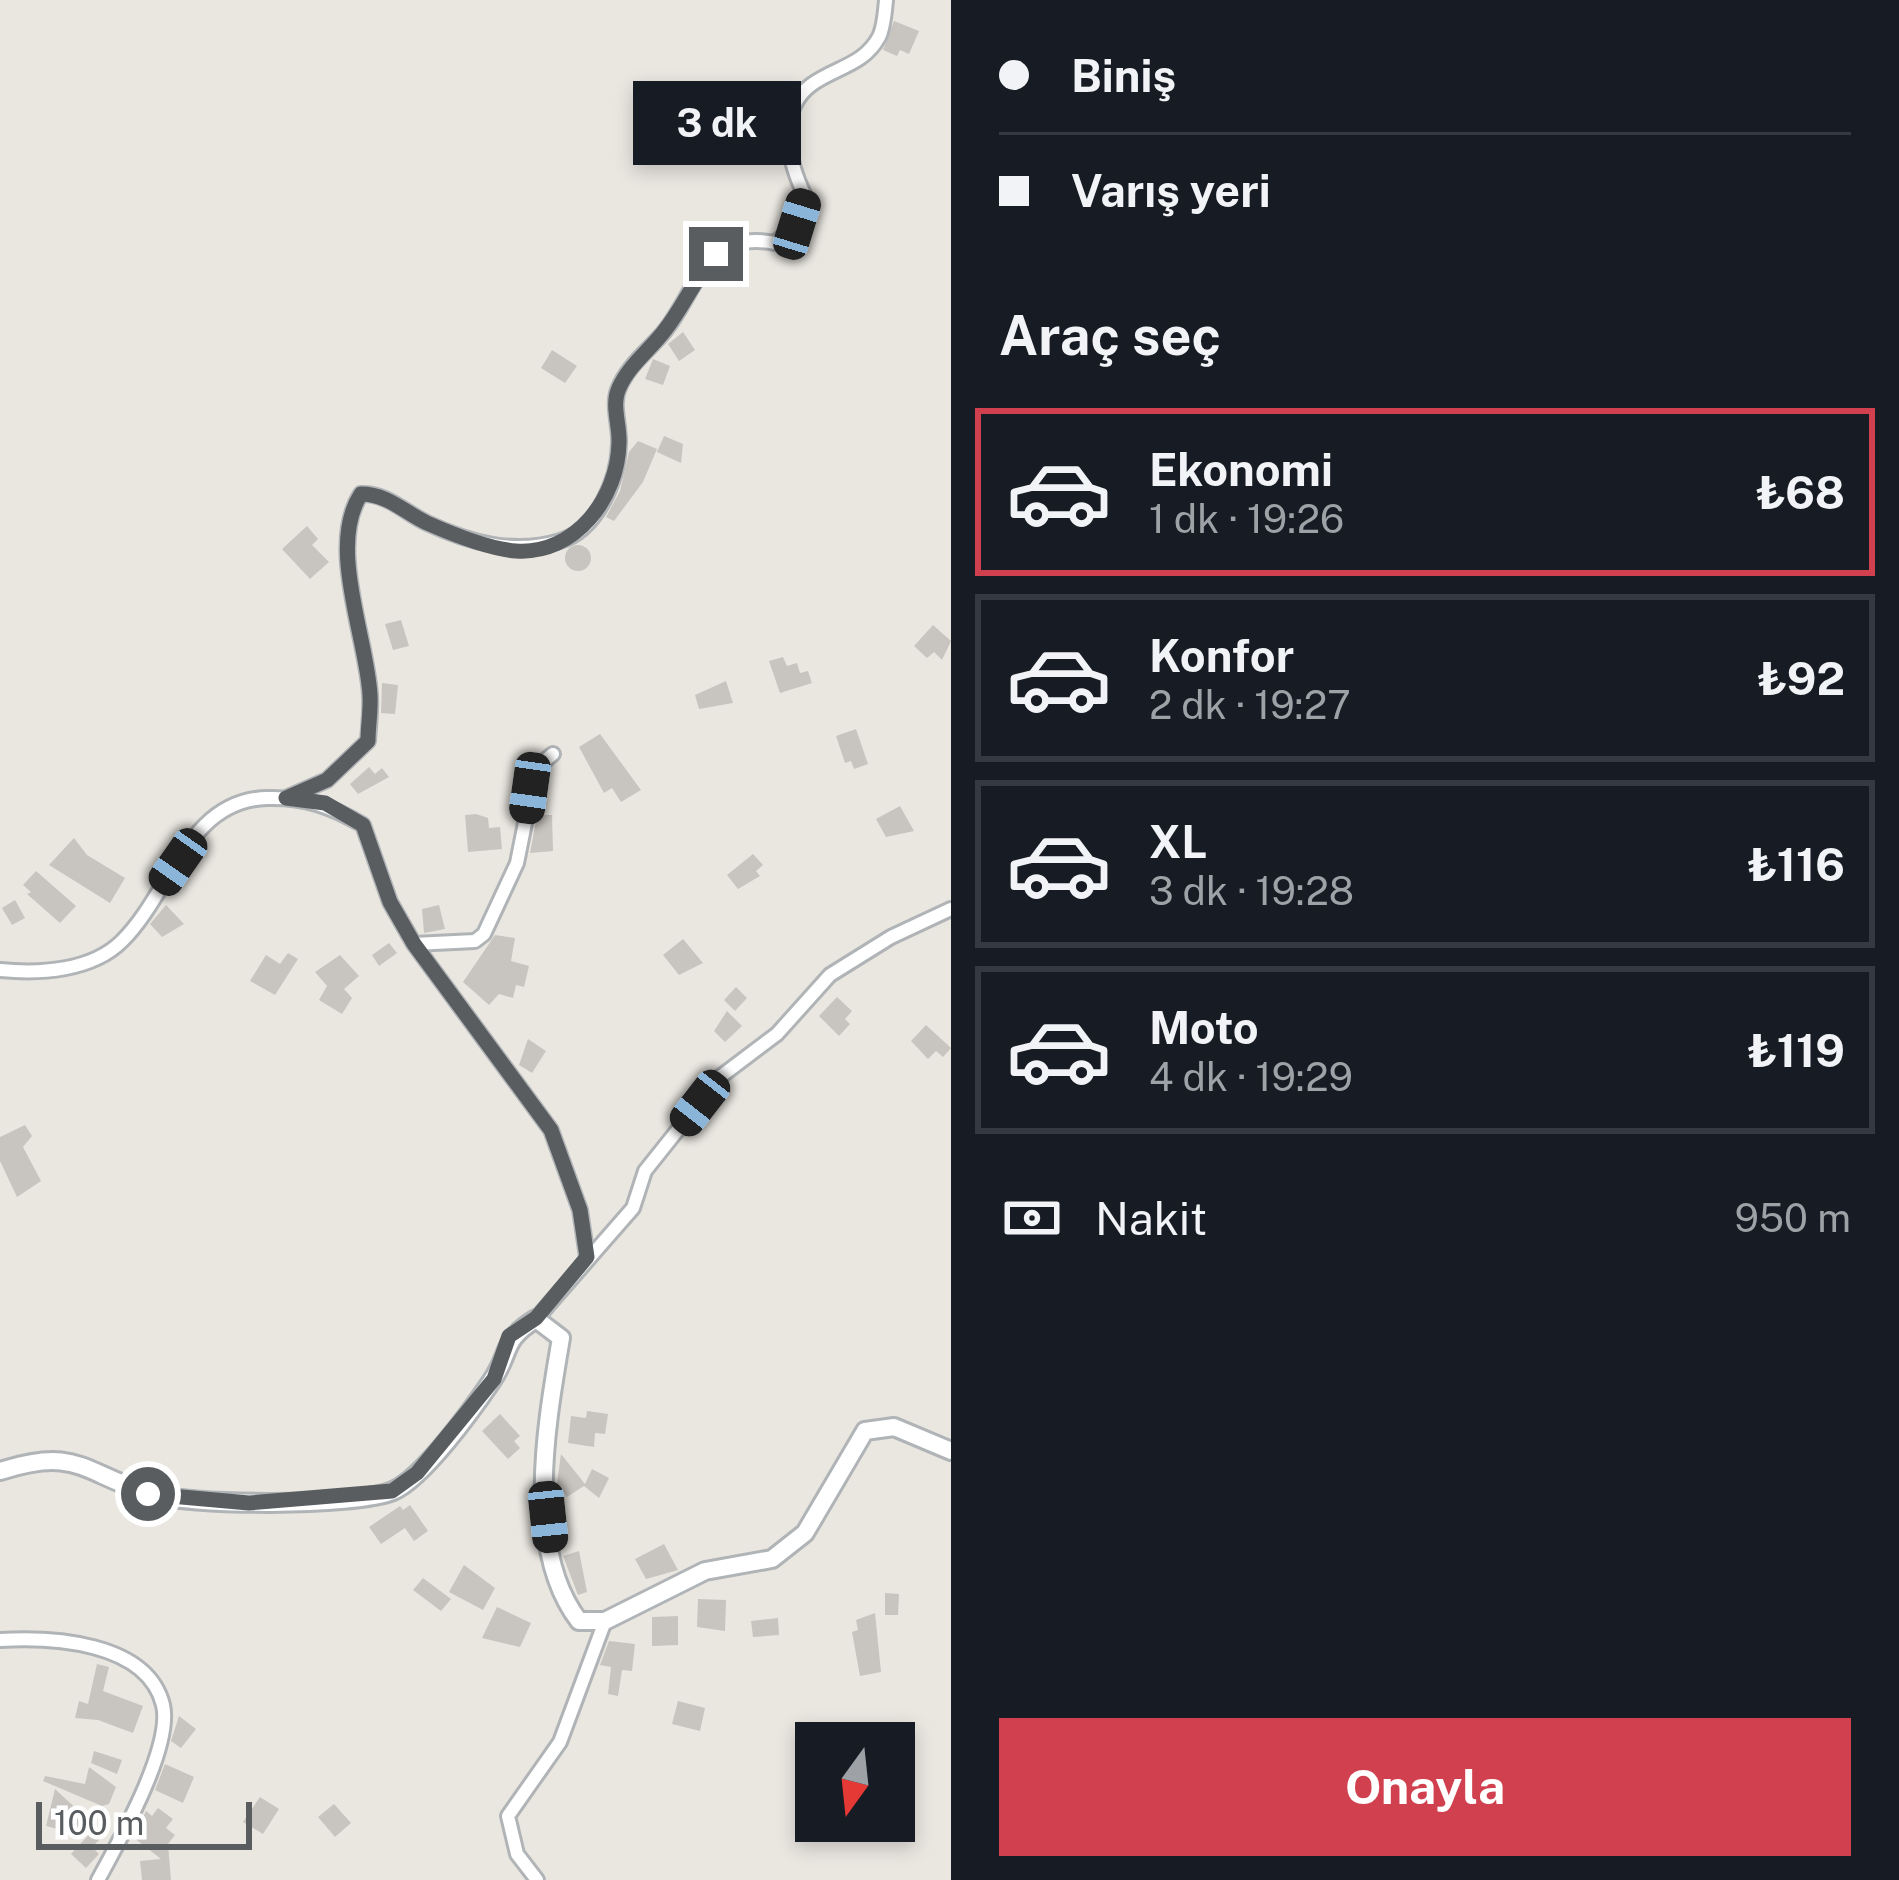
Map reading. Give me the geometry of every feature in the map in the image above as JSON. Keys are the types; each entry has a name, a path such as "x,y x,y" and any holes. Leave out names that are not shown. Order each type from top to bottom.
{"street":[{"path":"286,798 327,780 368,741 370,693 355,630 350,546 351,508 361,494 377,494 428,523 518,551 567,540 592,519 610,488 620,446 615,396 626,374 667,328 691,282 716,254 751,238 775,243 797,224 806,198 791,167 789,130 794,104 811,85 856,64 880,35 886,0"},
{"path":"414,944 475,940 484,934 517,863 536,768 553,754"},
{"path":"0,970 34,974 94,960 122,941 210,817 244,799 325,803 363,825 390,902 414,944 551,1130 580,1210 587,1257"},
{"path":"0,1471 43,1457 91,1466 148,1494 249,1503 392,1491 417,1473 494,1379 509,1336 536,1318 633,1208 644,1171 720,1077 777,1034 830,975 891,937 951,910"},
{"path":"536,1318 561,1338 542,1451 551,1550 565,1602 579,1621 605,1621 705,1571 772,1558 805,1533 865,1431 894,1427 951,1450"},
{"path":"536,1880 517,1854 508,1816 560,1742 605,1621"},
{"path":"0,1640 92,1643 143,1674 163,1705 158,1746 127,1826 98,1880"}],"building":[{"path":"894,21 919,31 909,54 900,50 897,56 883,50"},
{"path":"718,119 744,135 731,156 705,140"},
{"path":"683,332 695,350 679,361 668,344"},
{"path":"552,350 577,366 565,383 541,368"},
{"path":"653,359 670,366 663,385 645,379"},
{"path":"664,436 683,444 681,463 657,452"},
{"path":"638,441 657,449 643,482 614,521 606,517 620,491 629,452"},
{"path":"307,526 318,539 312,545 329,562 310,579 282,549"},
{"path":"578,545 591,558 578,571 565,558"},
{"path":"401,620 409,646 393,650 385,624"},
{"path":"933,625 951,641 942,660 934,652 927,658 914,646"},
{"path":"783,657 787,666 797,663 800,673 808,671 812,683 780,693 769,661"},
{"path":"726,681 733,703 699,709 695,695"},
{"path":"382,683 398,685 395,714 381,713"},
{"path":"856,729 868,764 854,769 851,761 845,763 836,736"},
{"path":"600,734 641,790 621,802 612,788 604,793 579,747"},
{"path":"369,767 375,774 382,768 389,777 358,794 350,784"},
{"path":"540,800 543,815 552,815 553,851 530,853"},
{"path":"900,806 914,831 886,837 876,819"},
{"path":"465,815 488,818 489,828 500,827 502,849 468,852"},
{"path":"74,838 87,855 125,878 110,903 49,865"},
{"path":"753,854 763,865 756,871 760,876 738,889 727,875"},
{"path":"36,871 76,906 60,923 27,894 31,892 23,885"},
{"path":"15,900 25,918 12,925 2,908"},
{"path":"166,905 184,924 162,937 150,924"},
{"path":"439,905 445,929 424,933 422,909"},
{"path":"495,935 515,938 511,961 529,966 524,987 516,985 513,998 499,994 489,1005 463,982"},
{"path":"683,939 703,963 679,975 663,955"},
{"path":"389,943 397,953 379,966 372,955"},
{"path":"288,953 298,959 275,995 250,981 266,955 280,964"},
{"path":"340,955 359,976 344,989 352,998 342,1014 319,1000 327,986 315,972"},
{"path":"736,987 747,998 735,1011 724,1000"},
{"path":"837,997 852,1011 845,1019 850,1024 839,1036 819,1016"},
{"path":"727,1011 742,1026 725,1042 714,1031"},
{"path":"926,1025 951,1048 943,1057 936,1051 928,1059 911,1041"},
{"path":"528,1039 546,1051 532,1073 519,1065"},
{"path":"25,1125 32,1136 23,1147 41,1181 17,1197 0,1161 0,1137"},
{"path":"587,1411 608,1414 605,1434 595,1433 594,1447 568,1443 571,1416 586,1418"},
{"path":"500,1414 520,1436 514,1441 520,1448 508,1459 482,1431"},
{"path":"561,1454 585,1484 592,1469 609,1478 599,1498 584,1486 567,1497 557,1483"},
{"path":"410,1505 428,1531 414,1541 405,1528 381,1544 369,1527 400,1506 403,1510"},
{"path":"664,1544 678,1570 646,1579 635,1559"},
{"path":"579,1551 587,1592 578,1595 563,1556"},
{"path":"464,1565 495,1588 483,1610 449,1592"},
{"path":"423,1578 451,1599 441,1611 413,1590"},
{"path":"885,1593 899,1594 898,1615 885,1615"},
{"path":"698,1599 726,1600 725,1631 697,1627"},
{"path":"497,1607 531,1623 520,1647 482,1638"},
{"path":"875,1613 881,1672 860,1676 852,1632 858,1630 856,1620"},
{"path":"678,1616 678,1645 652,1646 652,1617"},
{"path":"778,1618 779,1635 753,1637 751,1621"},
{"path":"609,1641 635,1644 632,1671 622,1670 618,1696 608,1694 611,1667 600,1665"},
{"path":"97,1664 109,1667 103,1691 143,1706 133,1733 98,1720 75,1718 79,1701 88,1704"},
{"path":"678,1701 705,1708 700,1731 672,1724"},
{"path":"179,1716 196,1729 181,1748 171,1741"},
{"path":"94,1751 122,1760 117,1774 91,1763"},
{"path":"165,1764 194,1777 183,1803 155,1790"},
{"path":"89,1767 116,1787 109,1804 102,1806 43,1781 45,1776 85,1784"},
{"path":"55,1789 82,1814 77,1834 46,1826"},
{"path":"260,1797 279,1809 263,1834 243,1822"},
{"path":"334,1804 351,1823 335,1837 318,1817"},
{"path":"158,1808 173,1819 166,1828 175,1835 168,1844 171,1880 142,1880 140,1861 161,1859 133,1837 146,1811 152,1816"},
{"path":"96,1827 104,1835 92,1847 99,1854 86,1868 71,1854"}],"route":[{"path":"148,1494 249,1503 392,1491 417,1473 494,1379 509,1336 536,1318 587,1257 580,1210 551,1130 414,944 390,902 363,825 325,803 286,798 327,780 368,741 370,693 355,630 350,546 351,508 361,494 377,494 428,523 518,551 567,540 592,519 610,488 620,446 615,396 626,374 667,328 691,282 716,254"}]}
